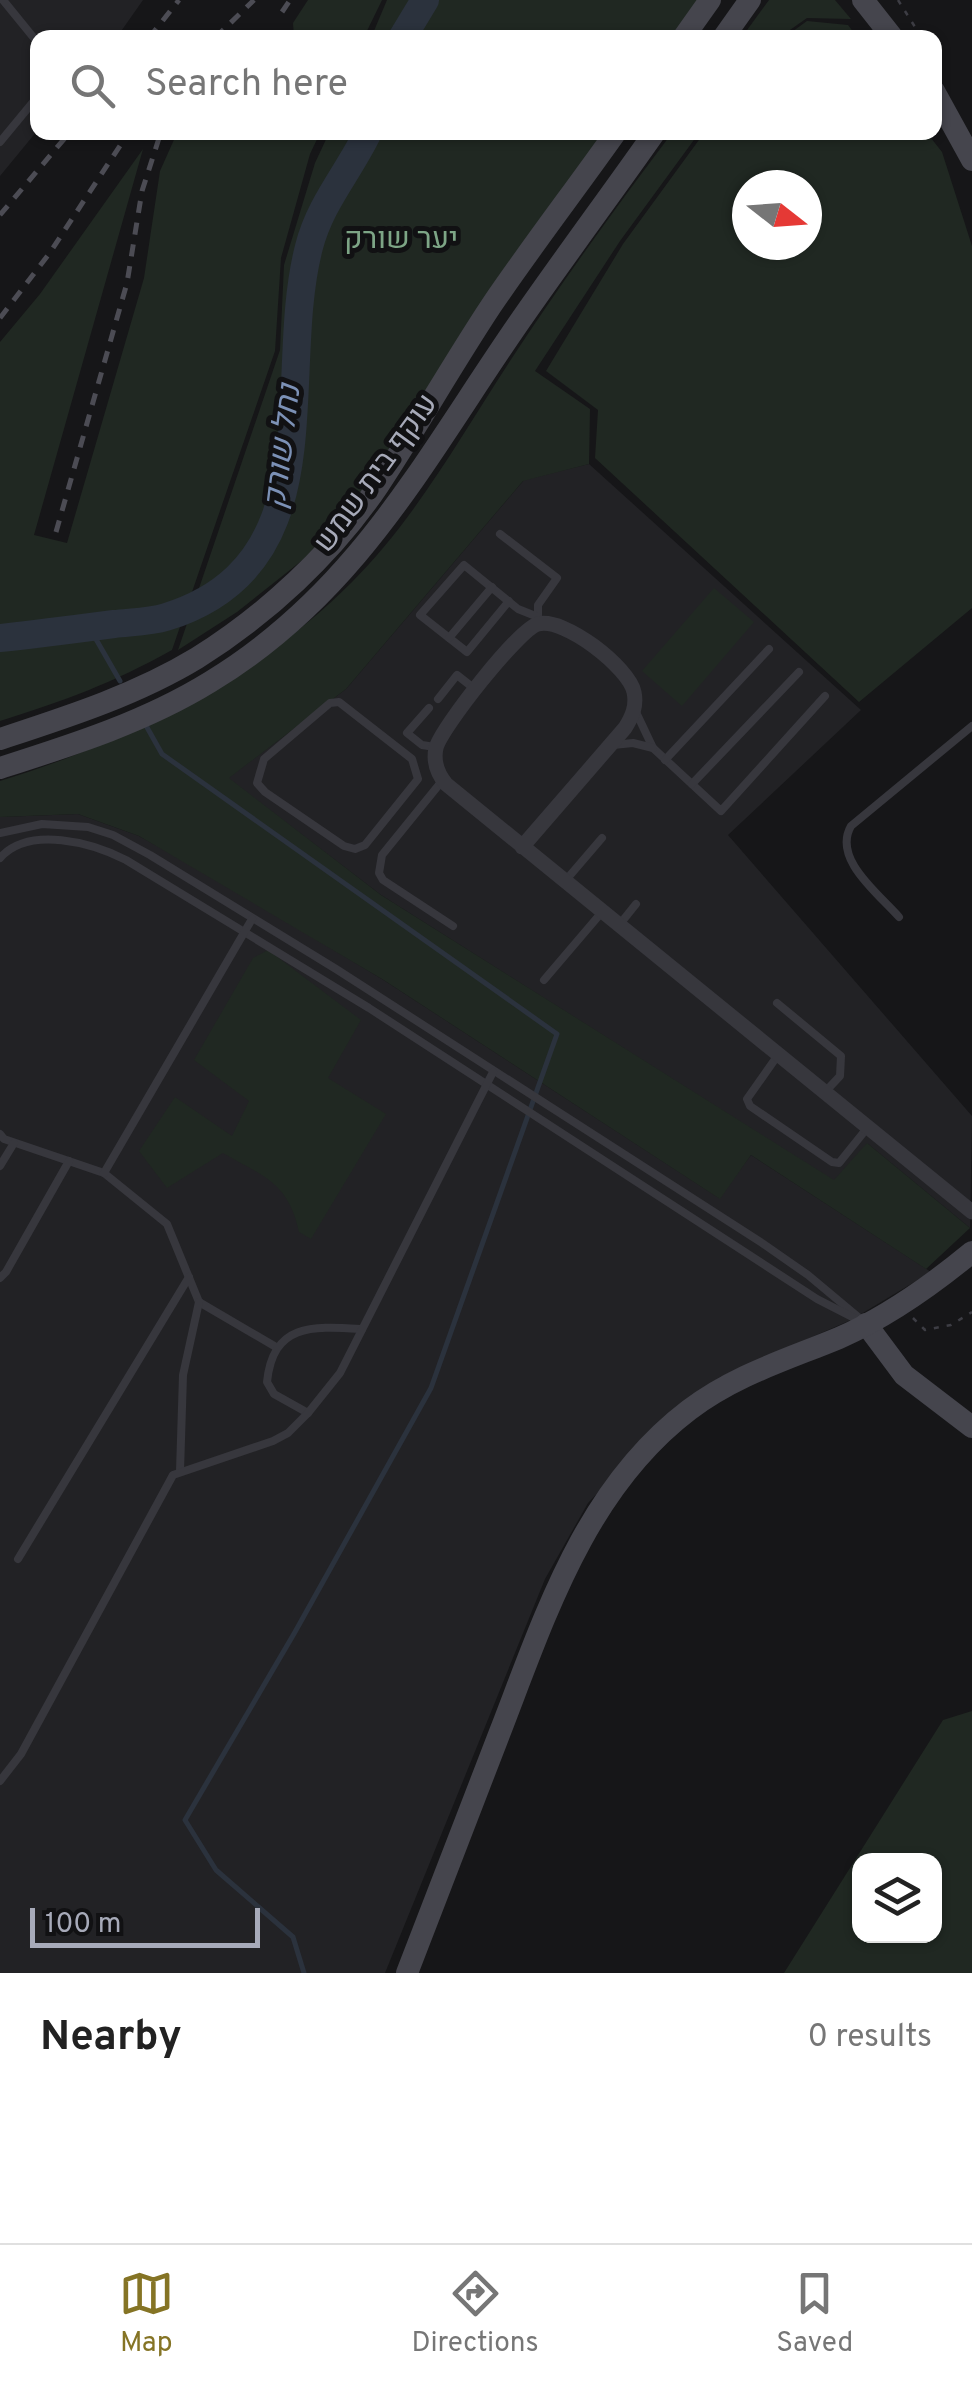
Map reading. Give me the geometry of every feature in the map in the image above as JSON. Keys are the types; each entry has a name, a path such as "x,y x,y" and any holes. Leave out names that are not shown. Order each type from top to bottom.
{"main road":[{"path":"689,30 710,0"},
{"path":"729,30 750,0"},
{"path":"864,0 887,30"},
{"path":"942,106 972,160"},
{"name":"עוקף בית שמש","path":"0,739 99,706 163,676 222,640 284,592 346,528 376,488 492,305 610,140"},
{"name":"עוקף בית שמש","path":"0,768 109,732 176,701 238,664 302,613 367,546 399,505 518,324 649,140"},
{"path":"408,1973 558,1582 598,1509 641,1454 686,1412 723,1386 866,1324 972,1252"},
{"path":"866,1324 904,1375 972,1427"}],"street":[{"path":"522,847 609,746 635,707 628,678 576,633 538,621 518,636 447,727 436,747 439,774 522,847 618,926 968,1203"}],"lane":[{"path":"4,0 30,33"},
{"path":"0,142 30,106"},
{"path":"500,534 557,578 538,606 538,621"},
{"path":"509,602 467,652 420,616 464,564 538,621"},
{"path":"450,638 492,587"},
{"path":"665,760 770,648"},
{"path":"692,784 799,672"},
{"path":"438,699 457,675 476,690"},
{"path":"635,707 652,748 721,811 826,696"},
{"path":"418,778 412,759 339,702 330,703 264,759 257,783 344,846 355,848 365,846 418,778 439,774"},
{"path":"429,708 407,734 422,745 436,747"},
{"path":"899,918 848,858 845,836 851,826 972,726"},
{"path":"609,746 633,743 652,748"},
{"path":"439,774 382,856 379,873 383,880 453,926"},
{"path":"0,830 67,825 113,835 336,969 762,1243 808,1275 866,1324"},
{"path":"565,882 602,838"},
{"path":"0,858 15,846 72,840 126,860 486,1084 817,1300 866,1324"},
{"path":"618,926 636,904"},
{"path":"544,980 602,912"},
{"path":"104,1172 252,919"},
{"path":"777,1003 841,1056 840,1076 825,1092"},
{"path":"778,1055 752,1089 747,1099 750,1106 832,1162 839,1162 868,1127"},
{"path":"0,1781 34,1732 172,1475 273,1441 288,1432 340,1373 494,1072"},
{"path":"0,1166 5,1139 104,1172 168,1224 199,1302 183,1375 180,1471"},
{"path":"0,1278 69,1161"},
{"path":"18,1559 189,1277"},
{"path":"199,1302 276,1347"},
{"path":"308,1413 274,1394 267,1382 276,1347 294,1332 362,1329"}],"path":[{"path":"898,0 917,30"},
{"path":"899,1305 925,1330 952,1326 972,1312"}],"shaded area":[{"path":"0,0 143,0 122,30 30,30 30,140 0,176"},
{"path":"589,464 861,710 728,835 972,1116 970,1228 868,1144 834,1181 381,895 228,778 346,689 524,480"},
{"path":"78,814 139,836 206,873 382,979 719,1198 751,1155 931,1272 851,1320 720,1377 680,1407 588,1503 545,1579 385,1973 0,1973 0,817"}],"green space":[{"path":"308,0 382,0 367,30 294,30 293,23"},
{"path":"387,0 700,0 678,30 374,30"},
{"path":"769,0 835,0 851,19 807,18 790,30 747,30"},
{"path":"807,21 848,25 852,30 795,30"},
{"path":"174,140 317,140 281,258 275,351 172,650 88,690 0,721 0,342 40,294 143,149 34,535 67,543 144,278 160,171"},
{"name":"יער שורק","path":"326,140 599,140 373,482 305,558 237,612 178,650 280,350 284,265"},
{"path":"667,140 694,140 620,241 535,371 590,409 589,464 523,481 346,689 229,778 381,895 834,1180 867,1143 970,1228 926,1269 751,1155 720,1199 382,979 139,836 78,814 0,817 0,781 95,747 188,702 276,647 352,582 397,531 437,476 510,361"},
{"path":"699,140 933,140 942,152 972,246 972,608 859,702 595,458 598,410 546,371 623,244"},
{"path":"714,588 754,622 682,706 642,671"},
{"path":"268,950 361,1020 328,1078 386,1114 311,1239 299,1232 281,1191 223,1153 167,1188 139,1151 175,1097 232,1136 249,1101 194,1060 253,958"},
{"path":"972,1711 972,1973 784,1973 852,1865 852,1943 942,1943 942,1853 859,1853 943,1720"}],"waterway":[{"name":"נחל שורק","path":"407,30 425,0"},
{"name":"נחל שורק","path":"0,638 166,617 220,591 256,555 277,511 289,461 300,298 309,247 327,202 364,140"},
{"path":"89,627 120,681"},
{"path":"144,722 162,754 557,1034 431,1388 185,1820 216,1870 293,1937 304,1973"}],"railway":[{"path":"155,30 179,0"},
{"path":"223,30 254,0"},
{"path":"282,12 290,0"},
{"path":"0,215 63,140"},
{"path":"0,318 49,254 124,140"},
{"path":"56,532 127,283 142,191 158,140"}]}
